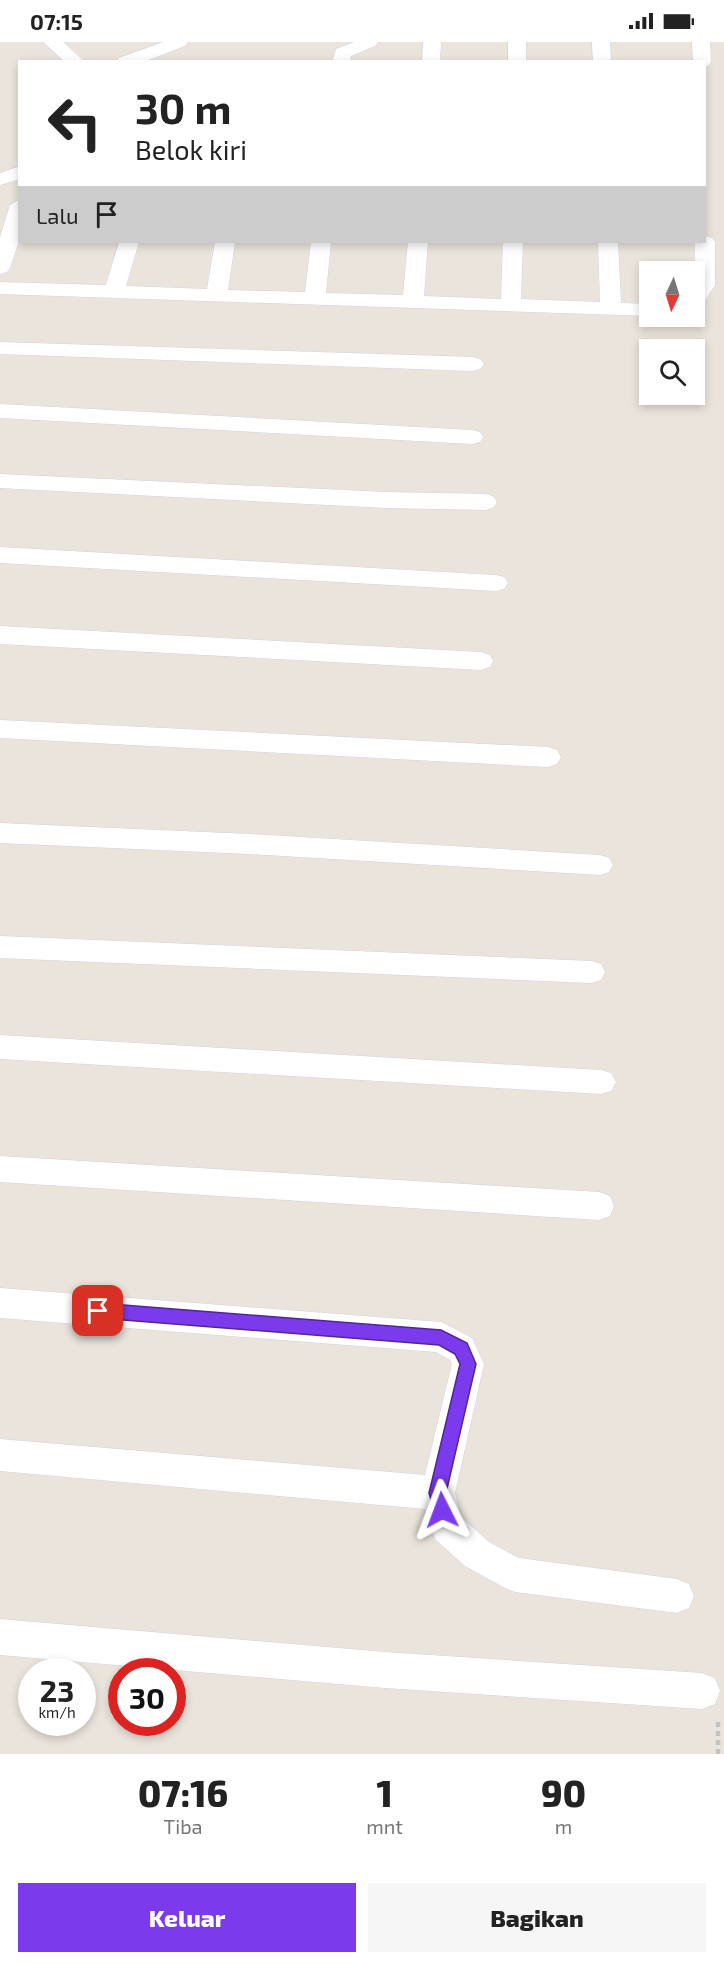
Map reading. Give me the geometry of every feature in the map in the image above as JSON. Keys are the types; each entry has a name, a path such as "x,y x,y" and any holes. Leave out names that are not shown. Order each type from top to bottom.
{"street":[{"path":"52,42 74,60"},
{"path":"130,60 179,42"},
{"path":"336,58 369,42"},
{"path":"430,60 432,42"},
{"path":"517,42 517,60"},
{"path":"601,42 602,60"},
{"path":"701,42 702,60"},
{"path":"0,179 18,173"},
{"path":"0,268 5,238 18,209"},
{"path":"116,290 129,243"},
{"path":"218,293 225,243"},
{"path":"315,297 321,243"},
{"path":"413,303 418,243"},
{"path":"511,307 513,243"},
{"path":"608,243 611,310"},
{"path":"705,243 705,261"},
{"path":"0,288 218,293 511,307 639,310"},
{"path":"0,348 473,364"},
{"path":"0,411 472,437"},
{"path":"0,481 386,500 486,502"},
{"path":"0,555 496,583"},
{"path":"0,635 481,661"},
{"path":"0,729 548,757"},
{"path":"0,833 249,844 600,865"},
{"path":"0,947 591,972"},
{"path":"0,1047 601,1082"},
{"path":"0,1169 599,1206"},
{"path":"0,1303 441,1337 461,1348 468,1364 438,1493 447,1527 477,1554 515,1575 677,1596"},
{"path":"0,1455 438,1493"},
{"path":"0,1637 385,1670 702,1691"}],"route":[{"path":"98,1311 441,1337 461,1348 468,1364 438,1493 442,1510"}]}
